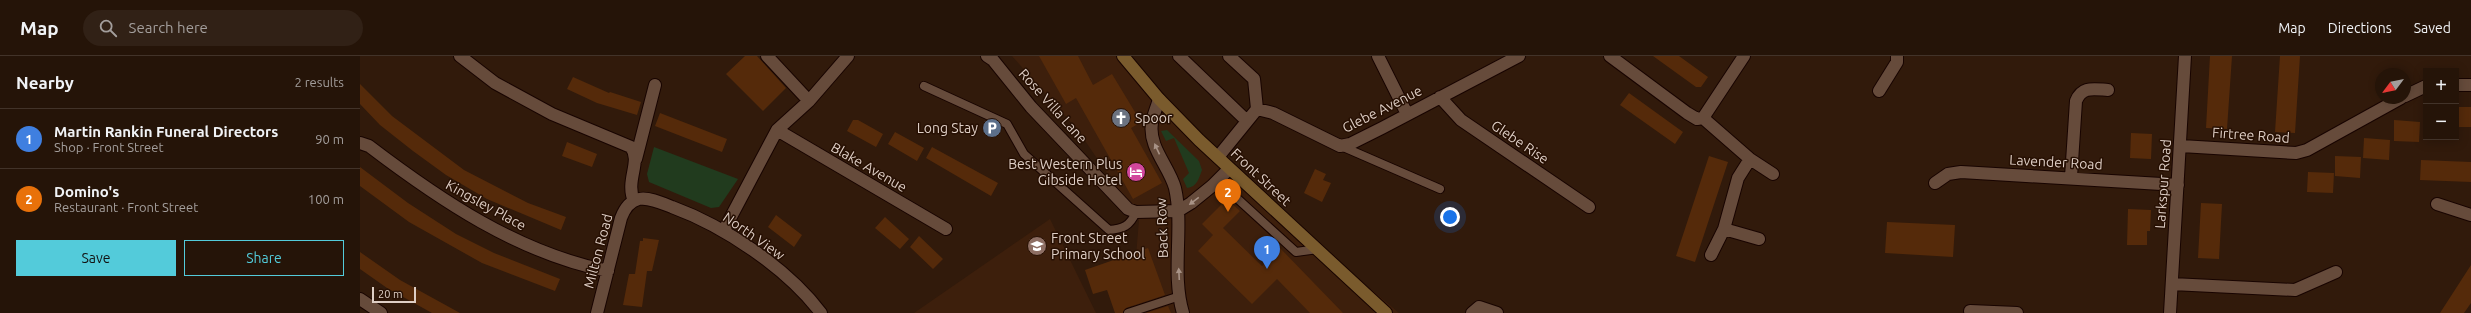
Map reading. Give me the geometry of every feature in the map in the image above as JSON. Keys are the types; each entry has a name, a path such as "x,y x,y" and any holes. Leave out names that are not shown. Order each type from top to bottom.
{"main road":[{"name":"Front Street","path":"1123,56 1159,99 1229,169 1318,249 1386,313"}],"street":[{"path":"460,56 495,83 552,114 628,145 634,150 636,159"},
{"path":"767,56 809,101"},
{"path":"724,230 777,130 809,101 848,56"},
{"name":"Rose Villa Lane","path":"987,56 993,60 1031,107 1128,209 1136,212"},
{"path":"1179,56 1247,121"},
{"path":"1218,157 1256,109 1254,79 1229,56"},
{"path":"1378,56 1407,114"},
{"name":"Glebe Avenue","path":"1256,109 1272,113 1340,146 1350,144 1519,56"},
{"path":"1610,56 1697,119 1703,118 1744,56"},
{"path":"1879,91 1897,62 1897,56"},
{"name":"Larkspur Road","path":"2170,313 2186,56"},
{"path":"634,202 630,184 655,85"},
{"path":"2459,85 2471,85"},
{"path":"2411,93 2423,87"},
{"path":"2071,177 2076,101 2079,93 2086,89 2108,90"},
{"name":"Glebe Rise","path":"1440,97 1461,120 1589,207"},
{"name":"Back Row","path":"1159,99 1152,122 1152,139 1174,187 1178,211 1180,296 1183,313"},
{"name":"Firtree Road","path":"2181,146 2296,153 2307,150 2389,104"},
{"path":"1703,118 1750,159 1773,174"},
{"name":"Blake Avenue","path":"777,130 946,230"},
{"name":"Kingsley Place","path":"360,142 368,146 417,182 492,228 557,256 608,271"},
{"path":"1711,255 1724,229 1738,178 1750,159"},
{"path":"1136,212 1178,211 1192,203 1229,169"},
{"name":"Lavender Road","path":"1935,183 1948,174 1961,172 2071,177 2178,185"},
{"name":"North View","path":"634,202 649,199 665,204 724,230 767,260 813,303 821,313"},
{"name":"Milton Road","path":"597,313 619,222 624,210 634,202"},
{"path":"2437,204 2471,215"},
{"path":"1724,229 1759,239"},
{"path":"2172,284 2295,290 2336,272"},
{"path":"360,299 381,313"},
{"path":"1472,313 1479,307 1497,313"},
{"path":"1970,311 2017,313"}],"lane":[{"path":"924,86 1006,124 1024,154 1109,230 1121,229 1132,222 1136,212"},
{"path":"1340,146 1440,188"},
{"path":"1212,186 1229,192 1296,252 1318,249"},
{"path":"1128,313 1180,296"}],"shaded area":[{"path":"1012,56 1116,56 1184,131 1399,313 1137,313 1132,304 1139,220 1077,129"},
{"name":"Front Street Primary School","path":"1050,219 1096,313 914,313"}],"green space":[{"path":"1167,130 1199,161 1202,170 1197,182 1193,186 1187,188 1183,179 1189,173 1174,138 1166,141 1161,131"},
{"path":"654,147 738,179 719,207 711,208 649,182 647,174"}],"building":[{"path":"745,56 757,56 786,88 763,111 726,74"},
{"path":"1039,56 1078,56 1093,85 1112,74 1141,122 1131,128 1162,183 1133,199 1076,98 1066,104"},
{"path":"1653,56 1679,56 1708,77 1701,87 1696,87"},
{"path":"2210,56 2232,56 2227,129 2206,128"},
{"path":"2280,56 2300,56 2295,133 2275,132"},
{"path":"573,77 609,93 610,92 641,102 637,115 597,103 567,89"},
{"path":"360,84 392,116 464,170 528,203 566,217 561,230 487,199 446,175 380,125 360,104"},
{"path":"1629,93 1683,132 1675,144 1620,105"},
{"path":"2459,107 2471,107 2471,127 2459,127"},
{"path":"660,113 727,139 722,152 655,126"},
{"path":"853,120 858,120 883,134 876,147 847,131"},
{"path":"2394,120 2420,122 2419,142 2394,141"},
{"path":"895,132 924,148 917,161 888,144"},
{"path":"2131,133 2152,134 2151,159 2130,158"},
{"path":"2364,138 2390,140 2389,160 2363,158"},
{"path":"567,142 597,154 592,167 562,156"},
{"path":"932,147 998,183 991,196 926,158"},
{"path":"1709,156 1728,162 1695,262 1676,256"},
{"path":"2335,156 2361,157 2360,178 2335,176"},
{"path":"2421,160 2471,162 2471,182 2420,180"},
{"path":"360,167 408,203 456,234 494,253 560,279 555,291 482,263 409,222 360,186"},
{"path":"1315,169 1326,174 1323,180 1331,183 1322,202 1304,193"},
{"path":"2308,172 2334,173 2333,193 2307,192"},
{"path":"1227,199 1240,211 1223,228 1262,266 1280,248 1343,313 1310,313 1277,279 1252,304 1198,251 1213,235 1202,224"},
{"path":"2201,203 2222,204 2219,259 2198,258"},
{"path":"2128,209 2151,210 2150,231 2147,231 2147,245 2127,245"},
{"path":"776,215 802,235 794,247 768,227"},
{"path":"885,217 909,239 900,249 875,228"},
{"path":"1887,222 1955,225 1953,257 1885,253"},
{"path":"919,236 943,259 933,269 910,247"},
{"path":"643,238 659,240 652,271 647,271 642,307 623,305 629,274 635,274 640,241 643,241"},
{"path":"1148,248 1165,295 1126,308 1123,313 1115,313 1107,290 1093,294 1085,270"},
{"path":"360,252 400,280 460,313 432,313 387,288 360,269"},
{"path":"2471,265 2471,303 2464,313 2440,313"},
{"path":"1168,306 1171,313 1146,313"}],"place":[{"name":"Spoor","path":"1121,118"},
{"name":"Long Stay","path":"992,128"},
{"name":"Best Western Plus Gibside Hotel","path":"1136,172"},
{"name":"Domino's","path":"1228,212"},
{"name":"Front Street Primary School","path":"1037,246"},
{"name":"Martin Rankin Funeral Directors","path":"1267,269"}]}
